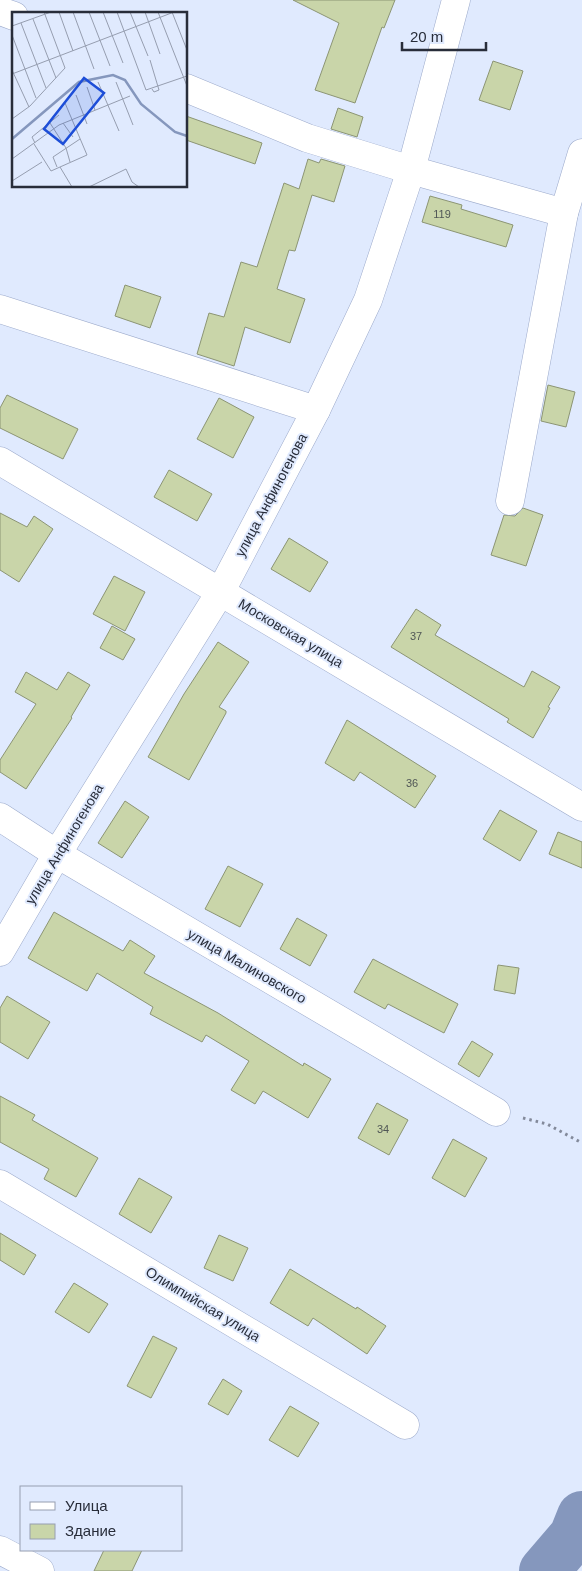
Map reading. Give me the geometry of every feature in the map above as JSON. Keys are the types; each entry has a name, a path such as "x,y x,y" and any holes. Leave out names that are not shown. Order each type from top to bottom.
{"street":[{"name":"улица Анфиногенова","path":"0,952 57,854 221,591 316,410 368,300 411,170 456,0"},
{"path":"0,11 12,15"},
{"path":"188,89 307,138 411,170 564,212"},
{"path":"510,501 564,212 582,152"},
{"path":"0,309 316,410"},
{"name":"Московская улица","path":"0,461 582,807"},
{"name":"улица Малиновского","path":"0,817 57,854 496,1112"},
{"name":"Олимпийская улица","path":"0,1184 405,1425"},
{"path":"0,1550 40,1571"}],"path":[{"path":"547,1124 582,1143"}],"building":[{"path":"293,0 395,0 384,28 382,27 355,103 315,90 339,23"},
{"path":"493,61 523,71 510,110 479,100"},
{"path":"338,108 363,117 357,137 331,129"},
{"path":"188,117 262,143 255,164 188,141"},
{"path":"308,159 319,163 321,159 345,166 334,202 312,195 295,251 289,250 277,289 305,299 290,343 245,327 234,366 197,354 209,313 224,317 241,262 257,267 284,183 299,189"},
{"path":"430,196 462,205 461,209 513,225 506,247 422,222"},
{"path":"125,285 161,297 150,328 115,316"},
{"path":"548,385 575,392 566,427 541,421"},
{"path":"7,395 78,429 63,459 0,428 0,408"},
{"path":"219,398 254,417 233,458 197,439"},
{"path":"169,470 212,494 197,521 154,497"},
{"path":"523,508 543,515 526,566 491,555 504,515 515,516"},
{"path":"0,513 27,527 34,516 53,529 19,582 0,570"},
{"path":"289,538 328,562 310,592 271,569"},
{"path":"114,576 145,592 125,631 93,614"},
{"path":"416,609 441,625 435,635 524,687 532,671 560,687 533,738 507,722 509,719 391,647"},
{"path":"112,626 135,639 123,660 100,648"},
{"path":"218,642 249,662 219,707 226,711 226,713 189,780 148,757 184,694"},
{"path":"26,672 57,690 68,672 90,685 72,718 26,789 0,772 0,760 36,704 15,692"},
{"path":"347,720 436,776 415,808 360,772 354,781 325,763"},
{"path":"125,801 149,817 122,858 98,843"},
{"path":"500,810 537,831 520,861 483,839"},
{"path":"558,832 582,842 582,868 549,854"},
{"path":"228,866 263,884 240,927 205,909"},
{"path":"54,912 123,951 130,940 155,956 144,973 218,1013 303,1066 304,1063 331,1079 308,1118 263,1091 255,1104 231,1090 249,1061 206,1035 202,1042 150,1014 153,1007 97,973 87,991 28,958"},
{"path":"297,918 327,935 310,966 280,949"},
{"path":"373,959 458,1004 444,1033 388,1004 385,1009 354,992"},
{"path":"498,965 519,968 515,994 494,990"},
{"path":"7,996 50,1022 28,1059 0,1042 0,1008"},
{"path":"472,1041 493,1054 479,1077 458,1064"},
{"path":"0,1096 35,1115 32,1120 98,1158 76,1197 44,1179 49,1169 0,1142"},
{"path":"377,1103 408,1120 389,1155 358,1138"},
{"path":"453,1139 487,1158 465,1197 432,1178"},
{"path":"139,1178 172,1197 151,1233 119,1214"},
{"path":"0,1233 36,1255 24,1275 0,1260"},
{"path":"219,1235 248,1248 233,1281 204,1268"},
{"path":"290,1269 356,1309 357,1307 386,1326 367,1354 313,1318 308,1326 270,1303"},
{"path":"74,1283 108,1304 89,1333 55,1312"},
{"path":"153,1336 177,1348 151,1398 127,1386"},
{"path":"223,1379 242,1391 228,1415 208,1404"},
{"path":"290,1406 319,1423 298,1457 269,1440"},
{"path":"104,1551 142,1551 132,1571 94,1571"}],"waterway":[{"path":"544,1571 574,1536 582,1516"}]}
